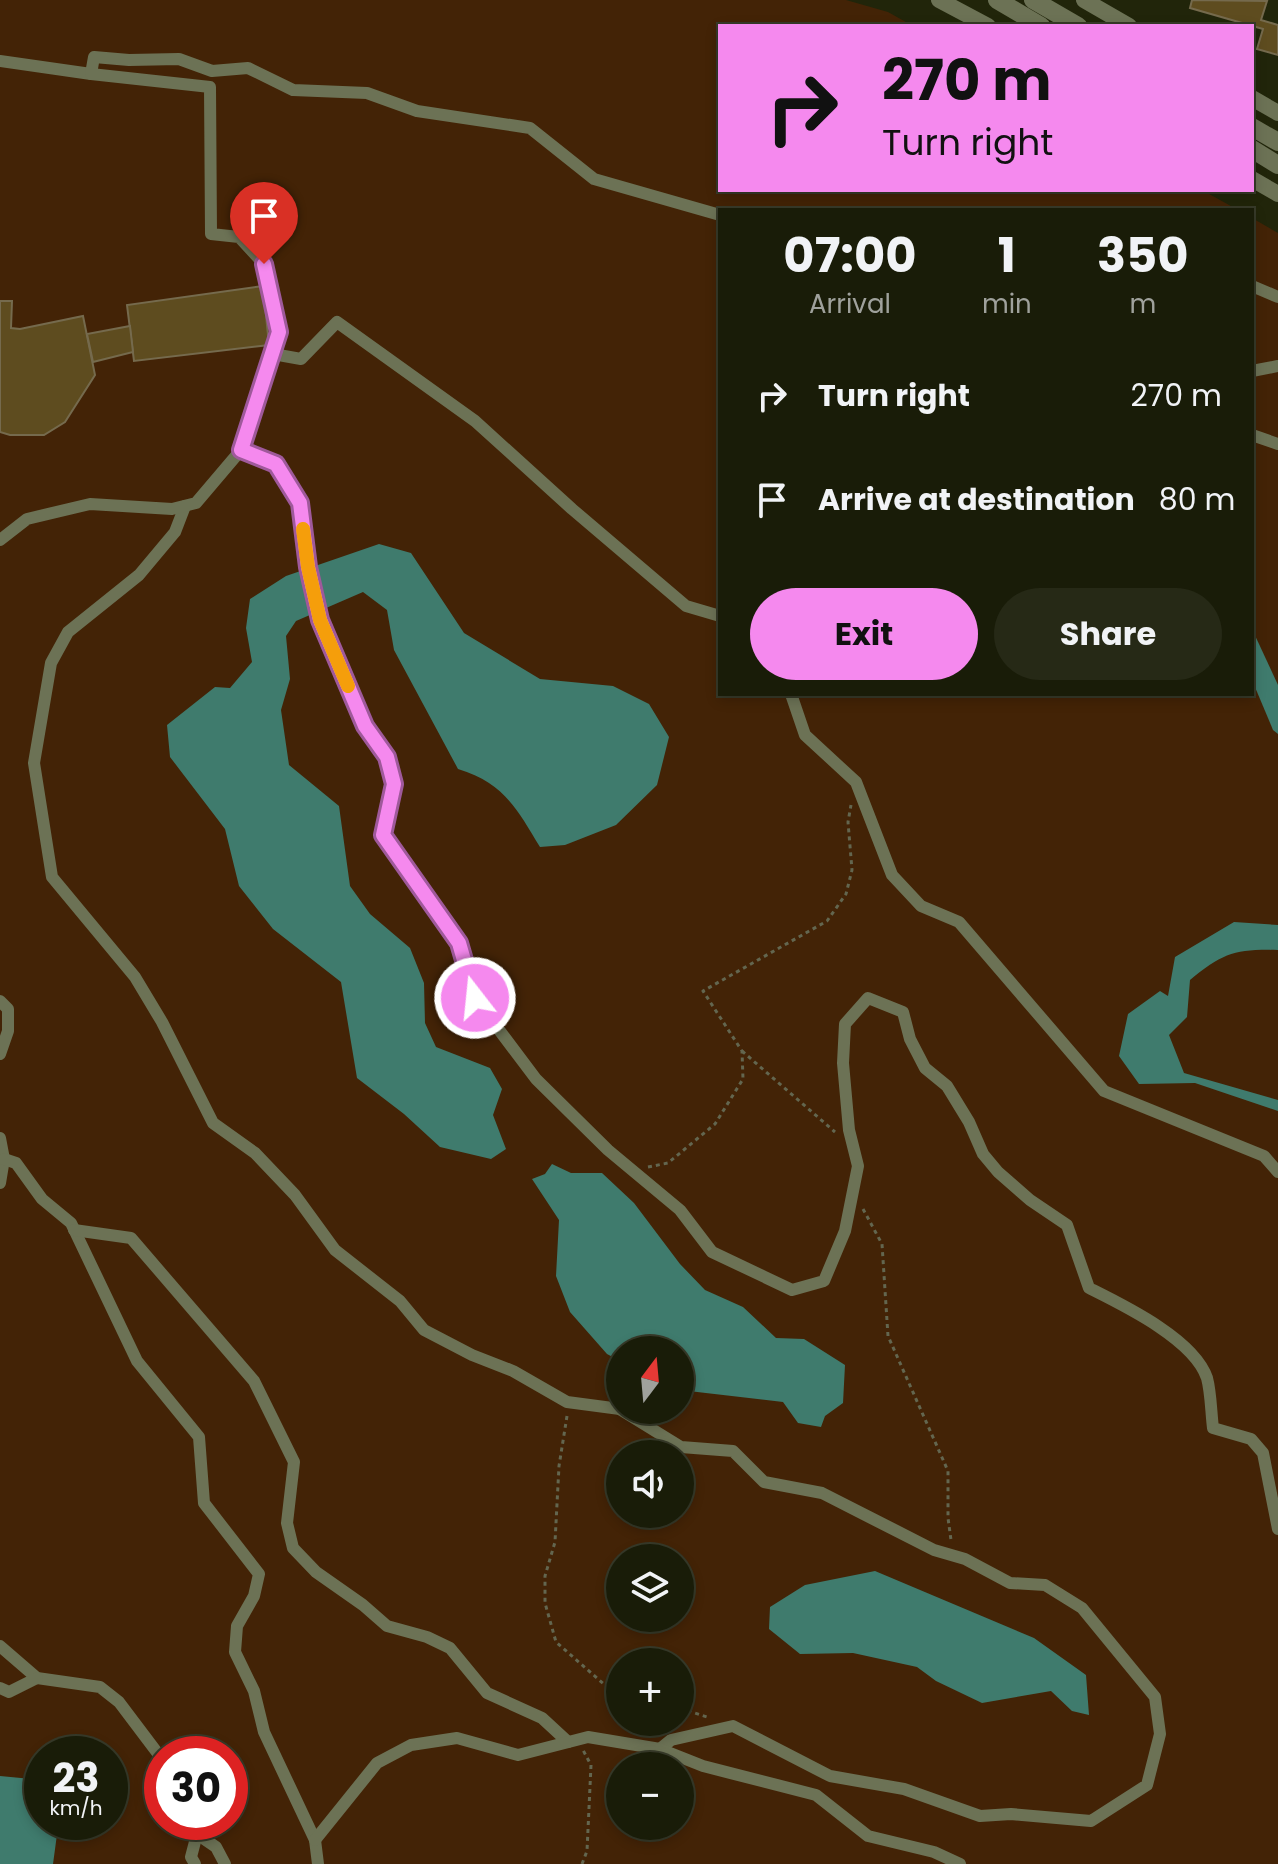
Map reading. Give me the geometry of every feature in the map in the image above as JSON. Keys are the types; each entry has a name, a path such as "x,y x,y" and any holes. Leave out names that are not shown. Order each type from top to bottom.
{"main road":[{"path":"997,0 1038,24"},
{"path":"1033,0 1075,24"},
{"path":"1254,128 1278,142"},
{"path":"1254,150 1278,165"}],"street":[{"path":"939,0 984,24"},
{"path":"1090,2 1126,24"},
{"path":"91,74 94,57 179,59 212,71 248,68 293,90 367,93 417,111 530,128 594,179 718,214"},
{"path":"0,61 210,87 211,234 239,237 264,264 279,332 241,450 196,503 172,509 90,504 27,519 0,540"},
{"path":"1254,99 1278,113"},
{"path":"1254,180 1278,194"},
{"path":"1254,287 1278,297"},
{"path":"273,354 301,359 337,322 475,421 686,606 718,615"},
{"path":"1254,371 1278,366"},
{"path":"1254,436 1278,444"},
{"path":"241,450 276,464 300,503 308,567 320,620 365,726 387,757 394,784 383,835 459,943 475,998 536,1079 623,1162 680,1210 712,1252 792,1290 824,1281 845,1231 853,1193 858,1166 849,1130 843,1063 845,1024 868,998 903,1012 910,1039 925,1068 947,1086 969,1122 983,1154 1030,1200 1067,1225 1089,1288 1141,1313 1194,1355 1206,1377 1213,1428 1251,1439 1263,1453 1278,1529"},
{"path":"185,506 175,532 139,575 68,632 51,663 34,763 52,877 135,977 162,1022 213,1123 255,1153 295,1195 335,1250 400,1301 424,1330 472,1355 513,1371 565,1401 606,1408"},
{"path":"792,696 805,735 856,782 892,875 921,906 959,922 1104,1091 1264,1156 1278,1172"},
{"path":"0,1001 8,1009 8,1031 0,1054"},
{"path":"0,1138 4,1159 0,1183"},
{"path":"4,1159 16,1163 42,1199 71,1223 137,1361 199,1437 204,1503 259,1574 254,1596 237,1626 235,1652 254,1691 264,1732 315,1840 318,1864"},
{"path":"74,1230 131,1238 254,1381 294,1462 287,1523 293,1548 316,1572 387,1626 427,1637 450,1648 487,1693 542,1718 573,1741"},
{"path":"644,1424 681,1447 733,1451 764,1482 822,1493 899,1533 1010,1583 1045,1585 1082,1608 1155,1697 1160,1734 1147,1785 1091,1821 1011,1814 980,1816 904,1789 830,1776 733,1726 671,1740 660,1749"},
{"path":"0,1646 37,1678 100,1687 119,1702 145,1736"},
{"path":"0,1688 9,1692 37,1678"},
{"path":"315,1840 377,1763 411,1745 457,1738 518,1755 588,1737 660,1749 703,1766 816,1795 868,1836 934,1852 960,1864"},
{"path":"194,1840 191,1857 195,1864"},
{"path":"209,1840 225,1864"}],"path":[{"path":"854,1148 742,1051 703,991 827,921 846,894 852,870 848,822 856,782"},
{"path":"623,1162 642,1168 668,1163 715,1124 743,1079 742,1051"},
{"path":"853,1193 882,1244 888,1336 948,1471 948,1518 953,1555"},
{"path":"565,1401 567,1422 559,1466 555,1542 545,1576 545,1603 556,1642 606,1686"},
{"path":"573,1741 591,1765 587,1851 582,1864"}],"shaded area":[{"path":"0,0 846,0 888,12 909,24 718,24 718,192 1206,192 1234,208 718,208 718,696 1254,696 1254,219 1278,233 1278,1864 0,1864"}],"water":[{"path":"379,544 411,553 464,633 540,679 613,686 649,704 669,737 657,785 616,825 565,845 540,847 508,799 487,782 458,769 394,650 387,610 363,592 296,621 286,636 290,679 281,710 289,765 339,806 350,886 370,914 410,948 424,983 425,1023 436,1047 490,1068 502,1089 493,1115 506,1149 491,1159 440,1147 357,1078 341,982 273,929 239,886 225,829 170,757 167,725 215,687 230,688 252,662 246,628 250,599 286,576"},
{"path":"1254,633 1278,685 1278,734 1273,730 1254,685"},
{"path":"1234,922 1278,925 1278,950 1230,954 1201,971 1190,980 1187,1017 1169,1035 1184,1073 1278,1100 1278,1111 1195,1083 1139,1084 1119,1056 1128,1014 1160,991 1168,996 1175,957"},
{"path":"552,1164 571,1173 602,1173 634,1203 680,1264 705,1290 743,1307 776,1338 804,1339 845,1365 843,1403 825,1416 821,1427 798,1423 783,1402 694,1392 694,1336 606,1336 606,1353 570,1312 556,1276 559,1220 532,1179 545,1174"},
{"path":"875,1571 1034,1638 1086,1675 1089,1715 1072,1711 1051,1691 982,1703 936,1681 917,1667 853,1653 800,1654 769,1629 770,1607 805,1585"},
{"path":"0,1776 24,1778 24,1840 56,1840 53,1864 0,1864"}],"building":[{"path":"1192,0 1267,1 1261,20 1278,25 1278,55 1257,49 1263,29 1254,24 1190,8"},
{"path":"263,286 269,345 134,361 127,305"},
{"path":"0,301 12,301 11,328 20,329 83,316 95,375 65,422 44,435 0,432"},
{"path":"130,326 133,352 93,362 87,334"}],"slow traffic":[{"path":"303,529 320,620 348,686"}],"route":[{"path":"264,264 279,332 241,450 276,464 300,503 308,567 320,620 365,726 387,757 394,784 383,835 459,943 475,998"}]}
